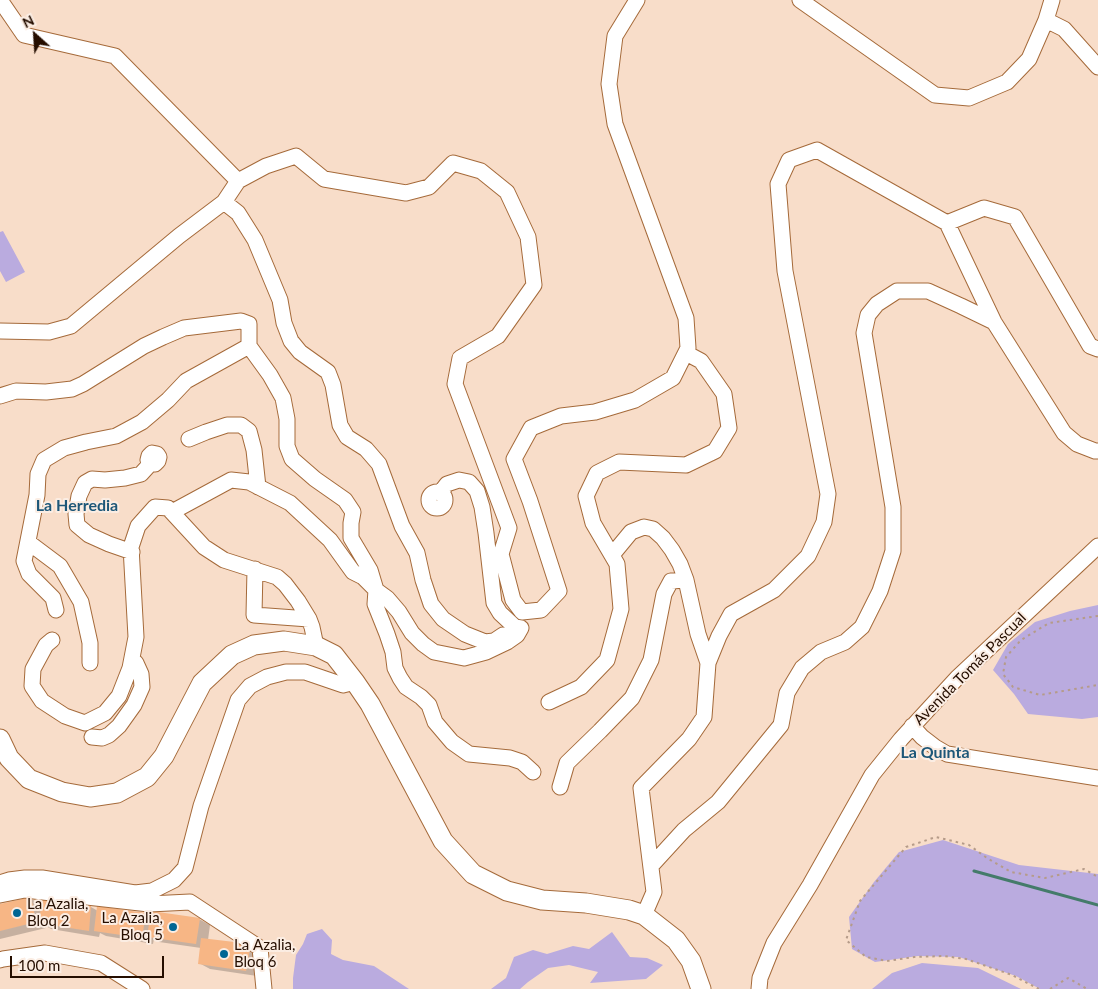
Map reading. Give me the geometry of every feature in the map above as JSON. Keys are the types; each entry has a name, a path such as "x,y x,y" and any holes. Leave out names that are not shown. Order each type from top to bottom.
{"main road":[{"path":"0,739 9,758 29,778 62,792 90,797 116,793 147,777 164,756 202,683 232,655 254,645 284,641 316,646 334,655 356,682 370,704 443,841 472,874 506,891 542,900 595,905 644,914 676,940 691,961 700,989"}],"street":[{"path":"0,0 24,34 114,56 238,181"},
{"path":"0,331 49,332 71,326 179,236 224,202 238,181 266,166 296,156 324,179 406,193 429,187 453,163 481,171 507,192 528,237 534,285 498,336 460,358 455,384 508,528 501,554 513,600 522,612 541,610 559,591 530,501 514,459 531,428 561,416 594,412 635,400 673,378 688,348 686,318 615,124 609,84 615,36 638,0"},
{"path":"800,0 935,95 969,98 1007,82 1029,59 1046,20 1052,0"},
{"path":"1046,20 1064,29 1098,66"},
{"path":"644,914 654,892 641,788 689,739 704,717 708,663 731,614 774,590 808,556 824,522 828,494 785,271 778,184 789,160 817,150 947,224 994,322 1064,432 1077,444 1098,451"},
{"path":"224,202 238,213 256,240 280,300 284,323 291,341 300,352 328,372 333,385 340,425 347,437 366,449 379,464 402,526 417,553 431,604 443,619 465,634 485,642 494,641 515,627"},
{"path":"947,224 984,208 1015,217 1090,346 1098,349"},
{"path":"651,866 684,830 725,794 781,725 787,693 802,668 821,652 845,642 862,628 880,591 893,550 893,507 864,333 868,315 877,304 897,290 928,291 994,322"},
{"path":"0,396 16,391 46,392 72,389 162,336 184,328 241,320 249,324 249,346 270,375 283,398 287,419 287,446 292,459 315,479 345,500 353,512 351,538 370,570 376,590 375,604 387,634 393,652 395,668 400,678 406,686 429,705 435,722 452,742 469,754 510,758 522,762 534,772"},
{"path":"56,610 53,598 29,574 24,562 37,495 38,474 44,460 64,448 116,436 142,422 168,400 186,381 249,346"},
{"path":"549,702 581,687 607,660 622,609 617,564 593,523 586,496 597,473 619,462 686,465 715,451 729,428 724,394 701,361 686,353"},
{"path":"189,439 227,425 241,426 249,431 254,450 258,487"},
{"path":"132,552 89,535 77,525 76,514 79,496 85,483 92,479 125,478 141,474 151,463"},
{"path":"172,512 231,480 249,482 290,504 330,540 353,572 363,577 387,598 399,612 412,633 423,644 434,652 464,658 486,652 507,642 517,635 521,628 515,627 500,613 494,603 482,507 477,491 469,482 459,480 448,484 440,493"},
{"path":"52,640 46,645 34,669 32,686 42,701 65,716 85,723 105,713 119,696 130,668 136,637 131,546 138,526 155,507 168,508 204,547 224,560 277,577 298,601 309,619 316,646"},
{"path":"612,555 631,532 644,527 653,529 663,538 680,564 686,580 698,634 708,663"},
{"path":"28,542 60,566 81,602 90,643 90,663"},
{"name":"Avenida Tomás Pascual","path":"758,989 760,978 774,943 872,775 900,739 957,678 1098,546"},
{"path":"255,569 254,615 309,619"},
{"path":"560,787 567,763 632,698 651,660 664,594 671,581 686,580"},
{"path":"92,737 102,738 108,735 119,726 134,705 142,687 141,674 132,659"},
{"path":"0,883 25,878 42,878 134,893 152,891 174,880 185,868 201,806 238,700 250,686 267,677 286,672 305,672 343,685 356,682"},
{"path":"912,726 922,737 947,754 1098,778"},
{"path":"0,895 25,890 149,904 190,902 260,948 264,989"},
{"path":"0,960 45,953 101,963 142,989"}],"path":[{"path":"1098,616 1049,623 1021,640 1006,657 1003,674 1013,687 1040,695 1098,686"},
{"path":"1039,989 1012,975 966,959 944,956 914,956 887,961 866,957 846,940 860,901 906,847 936,838 969,845 1011,872 1045,878 1084,869 1098,877"},
{"path":"1050,989 1068,978 1087,989"}],"shaded area":[{"path":"3,231 25,272 6,282 0,271 0,232"},
{"path":"1098,605 1098,717 1082,719 1028,714 993,670 1008,644 1035,622 1070,611"},
{"path":"943,840 1019,865 1098,874 1098,989 1040,989 1016,976 959,957 918,956 875,962 852,949 849,917 874,882 899,852"},
{"path":"322,929 332,940 331,954 343,960 374,966 409,989 293,989 296,955 307,934"},
{"path":"612,932 630,957 647,958 663,965 646,979 590,983 598,972 569,965 548,968 520,989 491,989 506,978 514,957 533,950 547,954 573,946 589,949"},
{"path":"922,963 978,968 1021,989 872,989 892,973"}],"building":[{"name":"La Azalia, Bloq 2","path":"31,897 36,922 0,931 0,904"},
{"path":"43,899 91,906 89,931 38,923"},
{"path":"97,906 146,913 142,938 94,931"},
{"name":"La Azalia, Bloq 5","path":"151,911 200,918 196,944 147,937"},
{"name":"La Azalia, Bloq 6","path":"201,938 251,944 246,971 198,964"}],"waterway":[{"path":"974,871 1098,905"}],"place":[{"name":"La Azalia, Bloq 2","path":"17,913"},
{"name":"La Azalia, Bloq 5","path":"173,927"},
{"name":"La Azalia, Bloq 6","path":"224,954"}],"district":[{"name":"La Herredia","path":"77,506"},
{"name":"La Quinta","path":"935,753"}]}
